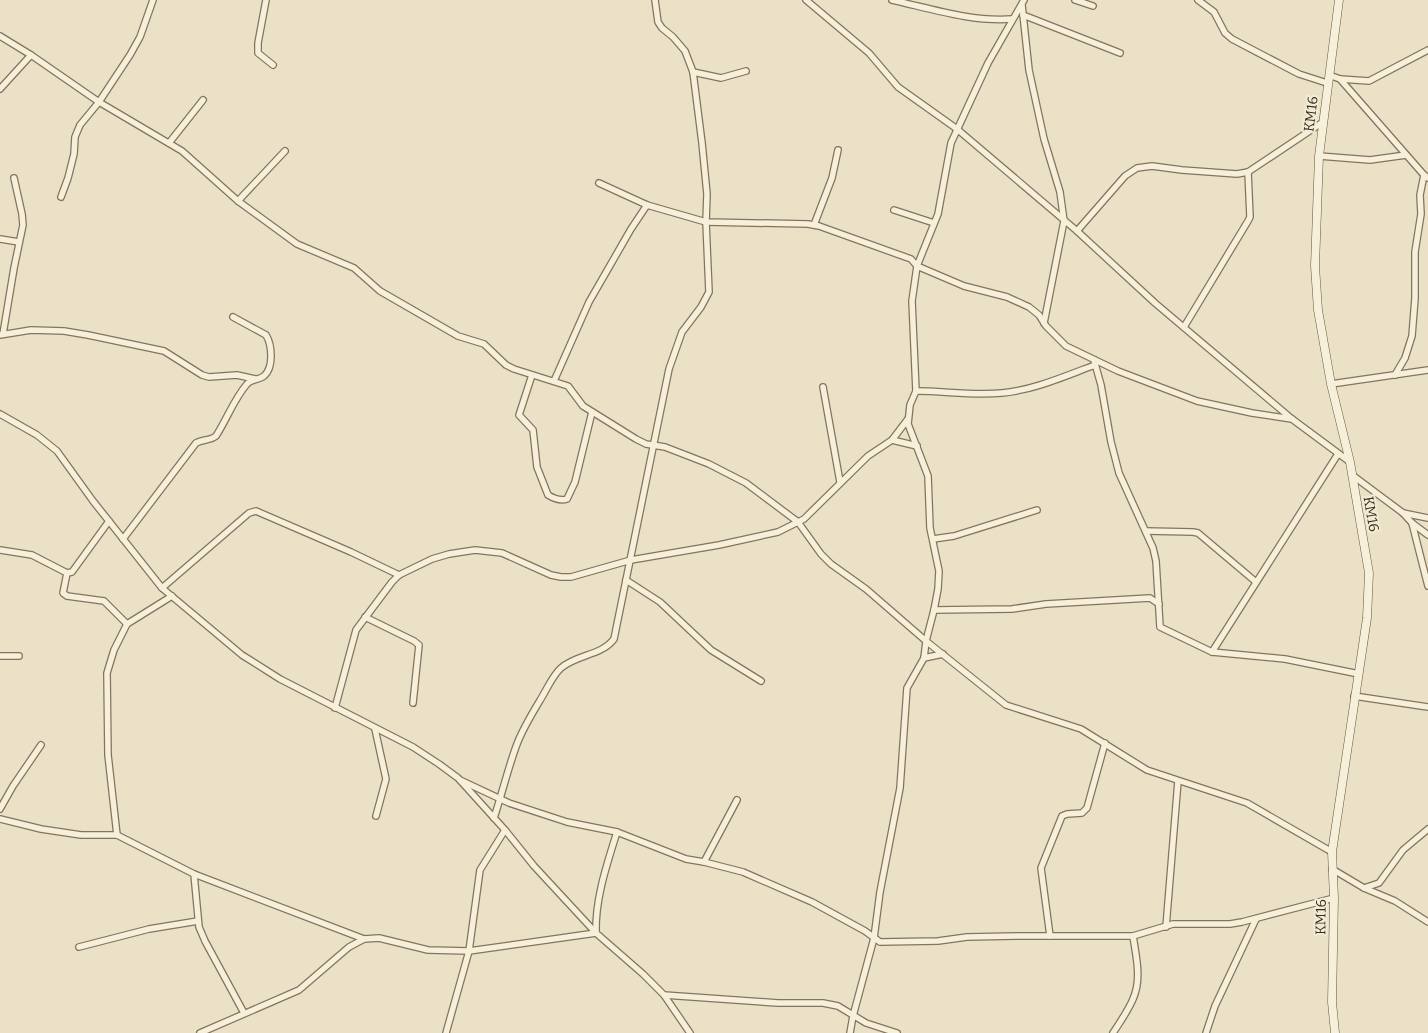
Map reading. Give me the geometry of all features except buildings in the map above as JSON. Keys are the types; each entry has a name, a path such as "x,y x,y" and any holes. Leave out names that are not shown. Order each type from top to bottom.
{"street":[{"path":"61,197 72,162 75,136 80,124 98,102 130,55 140,37 153,0"},
{"path":"266,0 258,53 273,65"},
{"path":"494,818 517,744 555,675 570,662 601,651 614,639 669,370 682,332 701,307 709,292 706,222 707,194 693,72 685,51 658,22 656,0"},
{"path":"806,0 868,53 898,87 957,130 1077,231 1184,327 1292,419 1350,462"},
{"path":"892,0 970,18 1012,19"},
{"path":"1075,0 1093,6"},
{"path":"1198,0 1214,12 1225,33 1232,39 1299,74 1328,79 1369,80 1428,50"},
{"name":"KM16","path":"1335,1033 1332,995 1334,898 1332,852 1367,618 1369,573 1350,462 1331,384 1316,292 1315,228 1319,156 1339,0"},
{"path":"850,1033 874,938 880,892 900,788 907,688 924,658 926,641 934,610 939,571 930,528 928,476 908,419 910,405 916,391 912,301 917,266 938,214 949,151 957,130 988,63 1023,2"},
{"path":"1023,2 1022,15 1028,70 1044,139 1060,192 1064,221 1044,323"},
{"path":"1022,15 1120,53"},
{"path":"0,36 31,55 98,102 182,151 238,201 297,244 354,268 380,291 412,311 458,336 484,344 506,365 568,386 583,406 636,439 646,444 664,447 726,472 746,483 798,522 821,554 831,564 866,589 926,641 1006,705 1070,725 1105,743 1137,764 1178,781 1247,803 1332,852"},
{"path":"0,90 31,55"},
{"path":"693,72 720,78 746,71"},
{"path":"1340,79 1426,177 1420,195 1421,214 1415,252 1416,298 1412,336 1405,358 1395,375"},
{"path":"169,143 203,100"},
{"path":"1077,231 1125,176 1137,168 1152,166 1228,173 1248,172 1323,122"},
{"path":"814,225 832,178 838,150"},
{"path":"238,201 285,151"},
{"path":"1319,156 1370,160 1406,155"},
{"path":"1184,327 1248,222 1250,217 1248,172"},
{"path":"14,178 23,225 2,335 31,330 64,330 88,334 164,351 208,377 237,375 255,380"},
{"path":"599,183 647,205 706,222 814,225 911,259 917,266 973,289 1018,302 1034,311 1066,346 1094,363 1197,401 1252,413 1292,419"},
{"path":"554,381 594,294 647,205"},
{"path":"894,210 934,223"},
{"path":"0,239 20,242"},
{"path":"123,539 196,442 216,436 246,385 265,375 268,370 270,343 266,335 233,317"},
{"path":"916,391 971,394 1003,393 1038,385 1094,363"},
{"path":"1094,363 1101,385 1110,442 1119,472 1153,548 1156,561 1160,627 1212,652 1285,658 1358,674"},
{"path":"1331,384 1428,370"},
{"path":"532,375 519,415 533,430 538,471 548,495 551,497 567,499 573,487 592,412"},
{"path":"823,388 840,482"},
{"path":"0,414 37,435 57,451 162,588 242,656 280,679 413,747 458,778 500,799 567,822 617,832 686,859 743,872 812,902 865,931 880,942 938,941 966,937 1133,936 1181,923 1230,924 1256,920 1334,898"},
{"path":"335,708 356,630 399,575 432,559 475,550 502,553 538,570 561,577 571,577 631,560 719,545 778,532 804,520 868,456 892,440 908,419"},
{"path":"892,440 917,446"},
{"path":"1212,652 1338,454"},
{"path":"1352,475 1403,513 1412,523 1428,535"},
{"path":"933,539 954,536 1037,510"},
{"path":"162,588 248,513 256,511 335,544 399,575"},
{"path":"1403,513 1428,518"},
{"path":"0,550 32,555 67,573 72,572 109,521"},
{"path":"1412,523 1428,586"},
{"path":"1146,531 1198,533 1256,582"},
{"path":"67,573 63,591 67,596 104,601 127,624"},
{"path":"626,580 660,602 711,650 761,681"},
{"path":"1150,598 1158,590"},
{"path":"117,835 108,755 107,672 114,650 127,624 172,596"},
{"path":"934,610 1012,609 1046,604 1150,598 1158,604"},
{"path":"365,618 419,645 413,703"},
{"path":"924,658 943,654"},
{"path":"0,656 19,656"},
{"path":"1354,696 1428,706"},
{"path":"376,729 386,779 376,816"},
{"path":"1050,936 1041,873 1043,859 1062,816 1082,814 1087,808 1105,743"},
{"path":"0,809 41,745"},
{"path":"458,778 505,830 534,866 596,933 664,995 690,1033"},
{"path":"1166,927 1178,781"},
{"path":"704,862 737,800"},
{"path":"0,819 41,829 81,835 117,835 194,874 364,939 379,938 428,950 469,951 596,933"},
{"path":"1364,888 1379,883 1403,850 1428,829"},
{"path":"446,1033 469,951 480,870 505,830"},
{"path":"596,933 599,900 617,832"},
{"path":"1332,869 1364,888 1395,901 1428,922"},
{"path":"194,874 198,921 205,941 244,1013"},
{"path":"1379,883 1382,896"},
{"path":"1206,1033 1216,1006 1256,920"},
{"path":"79,947 149,929 198,921"},
{"path":"1113,1033 1133,1000 1135,992 1137,970 1133,936"},
{"path":"200,1033 299,990 350,947 364,939"},
{"path":"664,995 823,1003 838,1006 853,1016 884,1030 897,1033"}]}
